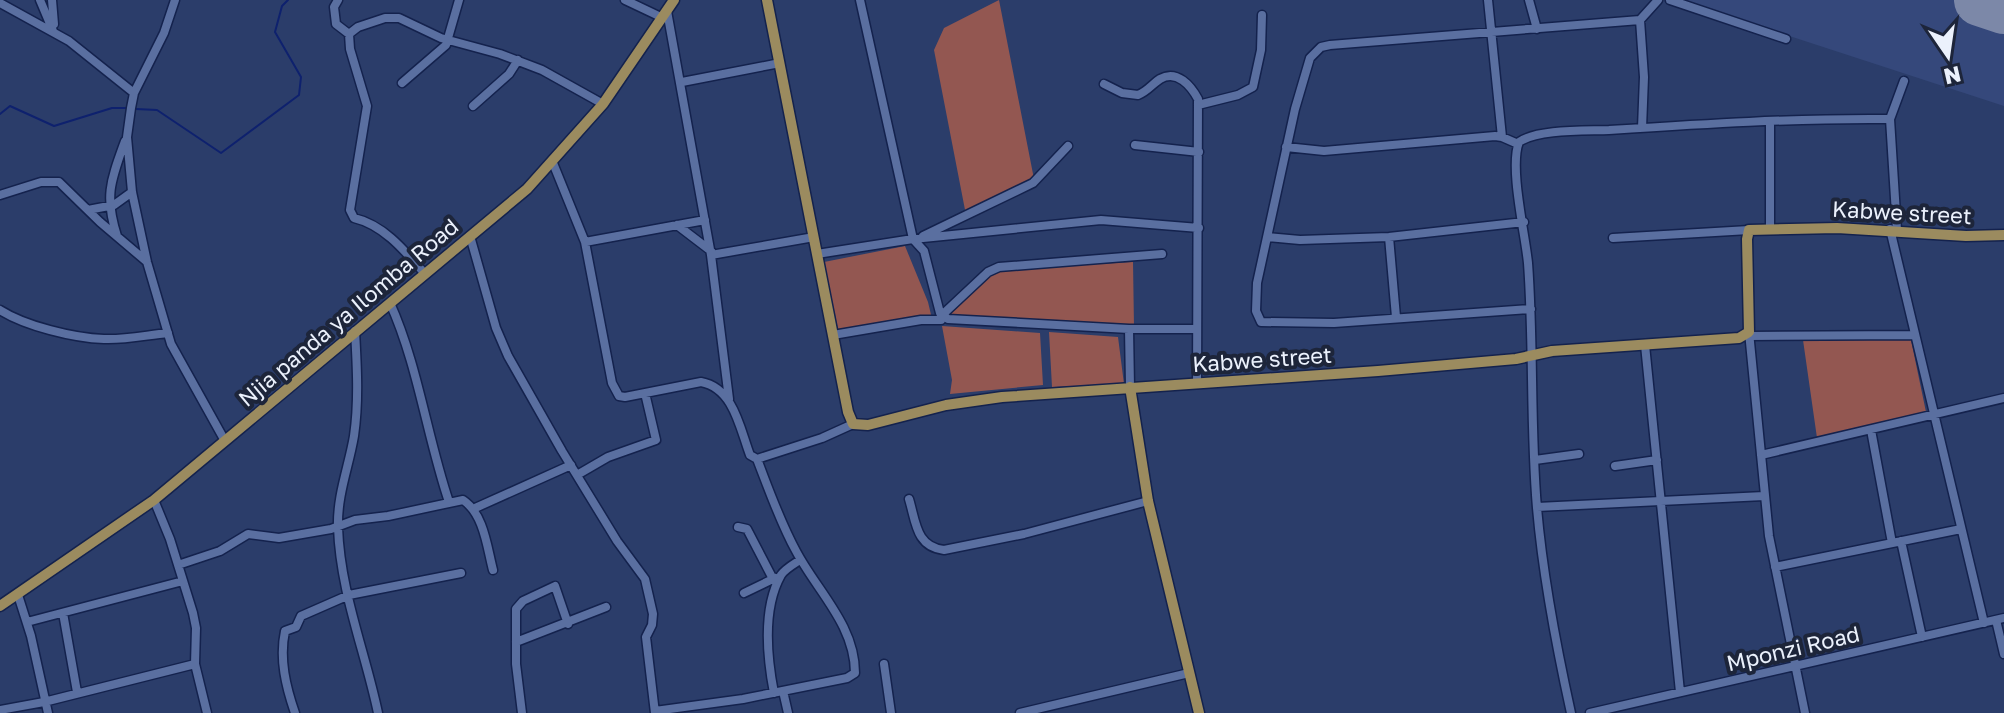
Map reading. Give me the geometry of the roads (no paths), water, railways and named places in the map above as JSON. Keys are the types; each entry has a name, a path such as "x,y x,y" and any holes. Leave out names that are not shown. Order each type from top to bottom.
{"main road":[{"name":"Njia panda ya Ilomba Road","path":"0,606 154,500 519,197 553,163 603,104 674,0"},
{"path":"767,0 848,412 853,424"},
{"path":"1749,230 1750,334"},
{"name":"Kabwe street","path":"1749,230 1894,230 2003,237"},
{"name":"Kabwe street","path":"853,424 868,425 904,414 973,401 1475,363 1516,359 1532,354 1739,338 1750,334"},
{"path":"1130,387 1148,501 1199,713"}],"street":[{"path":"40,0 54,32"},
{"path":"52,0 54,32"},
{"path":"117,237 109,206 113,175 127,137 134,93 164,33 175,0"},
{"path":"338,0 334,7 336,24 349,34 350,49 367,106 350,210 354,218 371,222 385,232 425,274"},
{"path":"402,83 443,49 459,0"},
{"path":"470,236 502,344 617,541 645,579 653,614 646,637 655,712 778,692 847,678 855,673 853,654 841,622 800,560 757,459 750,455 729,400 711,253 682,82 665,15 625,0"},
{"path":"860,0 913,239 924,251 941,318"},
{"path":"1488,0 1502,137"},
{"path":"1529,0 1537,29"},
{"path":"1531,309 1303,324 1261,322 1256,311 1257,283 1286,147 1310,58 1321,47 1640,20 1658,0"},
{"path":"1670,0 1786,39"},
{"path":"0,3 54,32 134,93"},
{"path":"1198,105 1238,95 1253,87 1261,50 1262,15"},
{"path":"349,34 358,27 393,17 448,40 518,60 603,104"},
{"path":"1640,20 1644,77 1642,128"},
{"path":"473,106 509,74 518,60"},
{"path":"682,82 780,63"},
{"path":"1104,84 1122,93 1138,95 1163,77 1175,77 1188,83 1196,94 1199,152 1197,384"},
{"path":"1904,81 1890,119 1894,230 1915,335 1984,623"},
{"path":"1571,713 1549,600 1537,507 1531,309 1524,222 1515,164 1518,144 1526,137 1548,134 1770,121 1890,119"},
{"path":"1770,121 1770,229"},
{"path":"127,137 132,192 147,262 168,333 183,367 225,441"},
{"path":"1286,147 1311,151 1502,137 1518,144"},
{"path":"1135,145 1199,152"},
{"path":"923,237 933,229 1033,183 1068,146"},
{"path":"553,163 585,242 614,391 625,397 701,382 714,386 729,400"},
{"path":"0,195 50,181 59,182 147,262"},
{"path":"88,210 109,206 132,192"},
{"path":"585,242 705,220"},
{"path":"817,254 923,237 1101,220 1199,228"},
{"path":"1268,237 1300,240 1389,237 1524,222"},
{"path":"677,225 711,253 814,237"},
{"path":"1613,238 1749,230"},
{"path":"1389,237 1396,317"},
{"path":"941,318 988,272 999,267 1162,254"},
{"path":"390,303 403,334 433,456 449,502"},
{"path":"0,310 27,322 87,337 107,339 168,333"},
{"path":"833,335 941,318 1129,329 1197,329"},
{"path":"1129,329 1130,387"},
{"path":"355,331 357,374 354,433 341,493 338,527 349,595 378,713"},
{"path":"1805,713 1764,496 1750,334 1915,335"},
{"path":"1645,345 1680,692"},
{"path":"577,475 616,453 656,440 645,393"},
{"path":"1761,455 2004,398"},
{"path":"757,459 822,438 853,424"},
{"path":"1871,430 1922,637"},
{"path":"1535,460 1579,454"},
{"path":"1615,466 1657,460"},
{"path":"473,509 571,465"},
{"path":"1537,507 1764,496"},
{"path":"909,499 922,541 933,549 944,550 1024,534 1148,501"},
{"path":"154,500 178,565 196,628 195,664 207,713"},
{"path":"178,565 220,551 248,534 274,538 463,500 473,509 482,528 493,570"},
{"path":"738,527 747,529 773,579"},
{"path":"1775,567 1961,529"},
{"path":"744,593 773,579 800,560"},
{"path":"295,713 284,671 285,631 296,627 304,614 349,595 461,573"},
{"path":"782,573 768,626 767,653 778,692 788,713"},
{"path":"27,622 183,581"},
{"path":"522,713 514,626 516,609 523,601 558,588 568,624"},
{"path":"18,595 48,713"},
{"path":"516,642 606,607"},
{"path":"63,613 77,692"},
{"path":"2000,619 2004,654"},
{"name":"Mponzi Road","path":"1590,713 2000,619"},
{"path":"0,710 195,664"},
{"path":"884,664 891,713"},
{"path":"1020,713 1189,673"}],"waterway":[{"path":"136,109 157,110 221,153 299,95 301,77 275,32 282,6 288,0"},
{"path":"0,114 10,106 54,126 112,108 129,108"}]}
